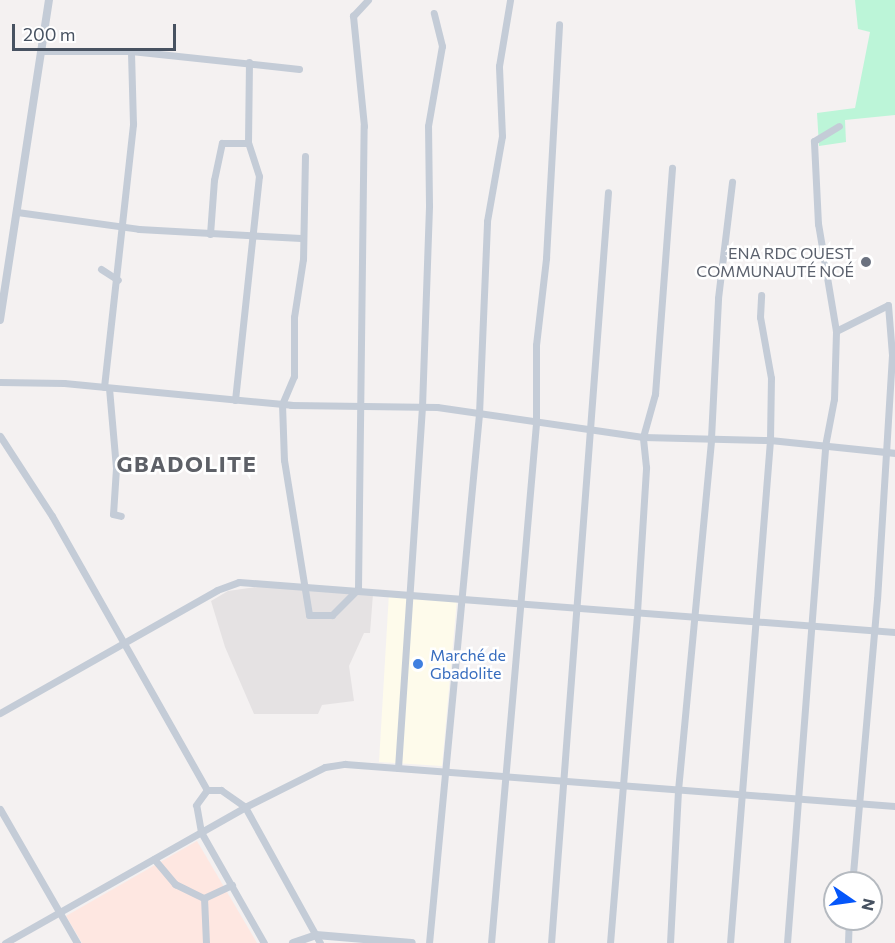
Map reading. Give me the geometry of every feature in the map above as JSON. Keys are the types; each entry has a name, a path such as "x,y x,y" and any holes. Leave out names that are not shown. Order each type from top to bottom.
{"street":[{"path":"0,318 49,0"},
{"path":"305,156 301,238 303,258 294,318 294,375 282,404 284,460 302,585 309,615 332,615 358,589 364,126 353,16 368,0"},
{"path":"429,943 437,878 443,772 479,414 487,221 502,136 499,66 510,0"},
{"path":"398,768 422,407 429,205 428,126 442,46 434,13"},
{"path":"491,943 518,601 536,423 536,345 546,258 559,24"},
{"path":"41,51 131,51 299,69"},
{"path":"120,226 125,222 134,112 131,51"},
{"path":"236,400 250,237 259,176 248,143 249,62"},
{"path":"787,943 801,799 810,626 825,446 834,399 836,331 818,224 814,141 839,126"},
{"path":"210,234 214,180 222,143 248,143"},
{"path":"610,943 637,612 646,467 643,436 656,385 672,168"},
{"path":"670,943 678,790 711,438 718,298 732,182"},
{"path":"551,943 561,781 578,606 608,192"},
{"path":"16,212 120,226 250,237 301,238"},
{"path":"120,226 122,242 107,388 116,468 113,514 121,516"},
{"path":"101,269 118,280"},
{"path":"730,943 770,440 771,378 760,317 761,295"},
{"path":"836,331 888,305 892,356 874,629 853,871"},
{"path":"0,382 107,388 282,404 422,407 643,436 770,440 895,453"},
{"path":"0,436 52,516 121,644 207,790"},
{"path":"0,713 217,590 239,582 409,592 895,632"},
{"path":"5,943 245,807 325,767 345,764 895,806"},
{"path":"207,790 221,790 245,807 318,939"},
{"path":"207,790 196,805 201,832 264,943"},
{"path":"0,810 76,943"},
{"path":"154,859 175,884 204,897 231,885"},
{"path":"204,897 206,943"},
{"path":"293,943 318,939 412,943"}],"shaded area":[{"path":"264,586 373,594 370,633 364,633 349,666 354,701 322,705 318,714 254,714 225,647 211,601 228,591"},
{"name":"Marché de Gbadolite","path":"389,593 457,599 442,766 379,762"},
{"path":"197,841 257,943 82,943 66,916"}],"green space":[{"path":"855,0 895,0 895,115 845,120 846,142 819,146 817,113 855,108 870,32 858,29"}],"place":[{"name":"ENA RDC OUEST COMMUNAUTÉ NOÉ","path":"866,262"},
{"name":"Marché de Gbadolite","path":"418,664"}],"district":[{"name":"GBADOLITE","path":"187,464"}]}
